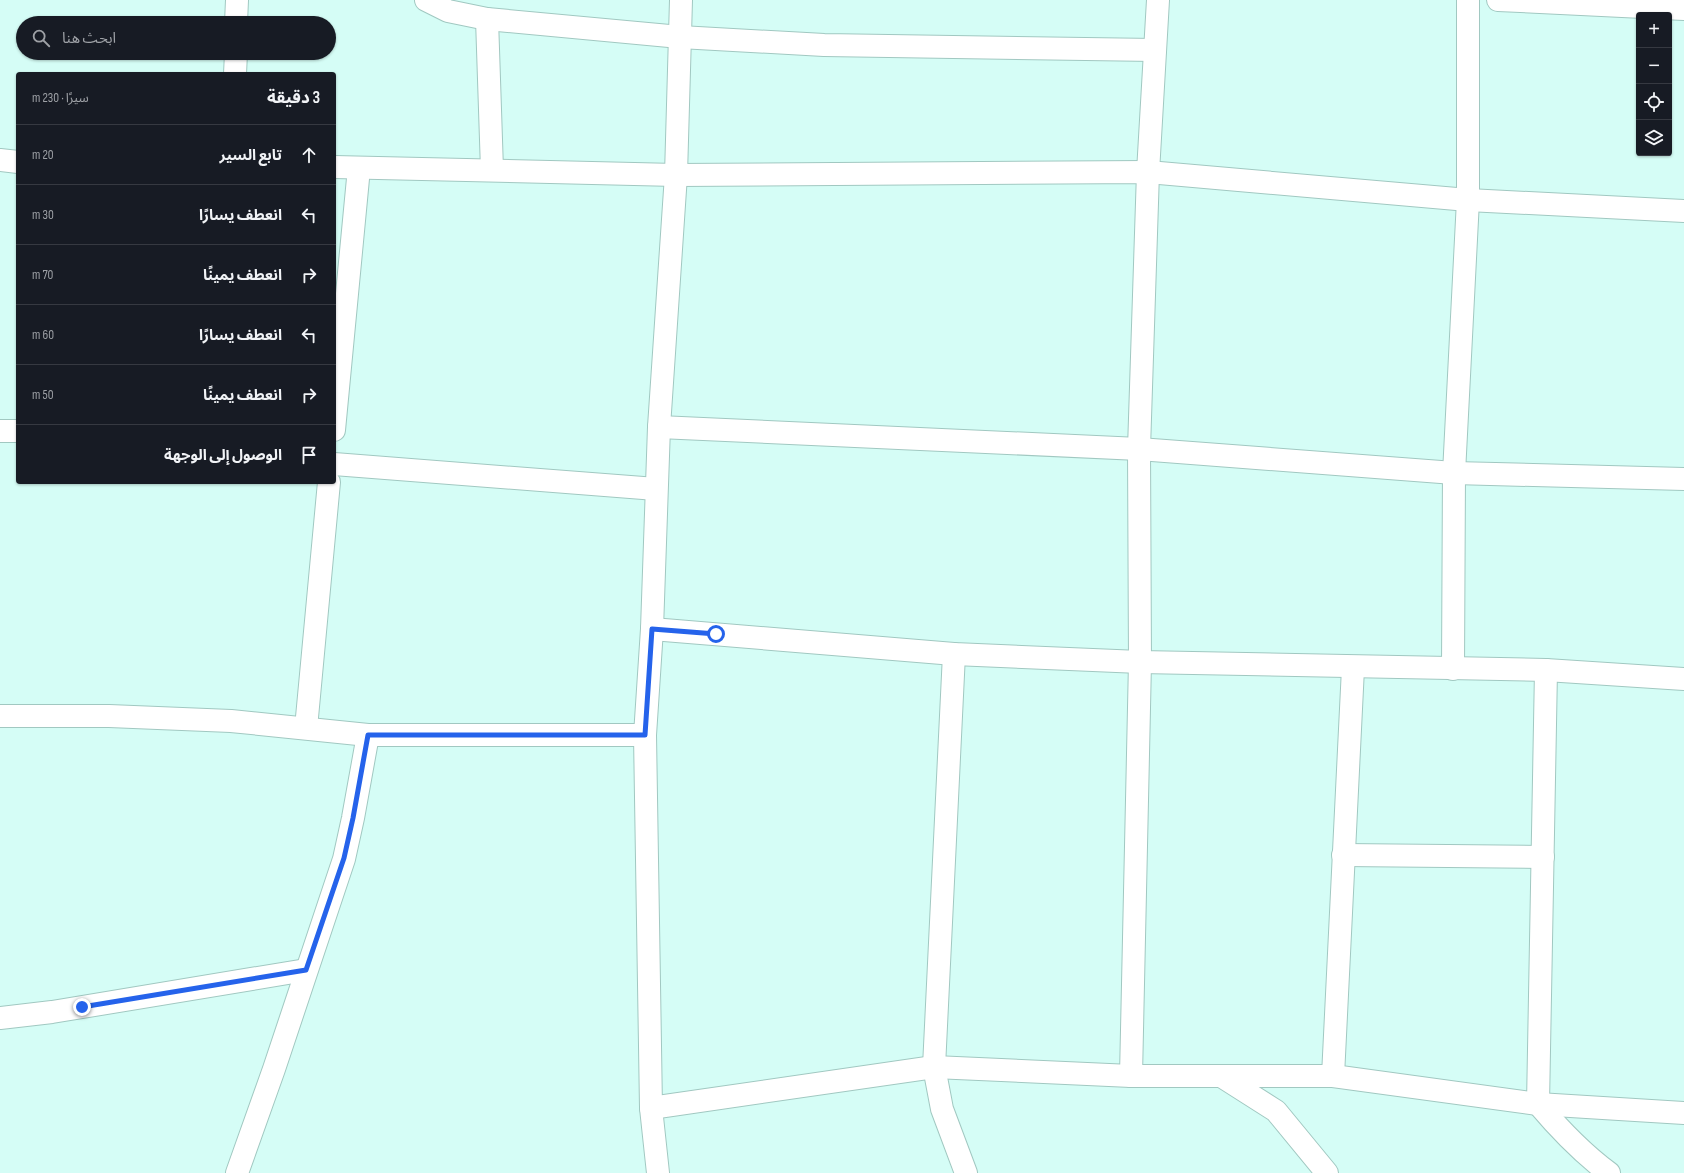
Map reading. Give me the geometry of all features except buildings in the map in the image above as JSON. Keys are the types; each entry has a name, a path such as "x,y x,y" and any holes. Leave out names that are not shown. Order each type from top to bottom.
{"street":[{"path":"236,0 236,16"},
{"path":"426,0 448,11 487,18 680,37 824,45 1155,50"},
{"path":"658,1173 652,1108 645,735 652,629 659,427 676,175 681,0"},
{"path":"1131,1076 1140,662 1139,449 1148,172 1158,0"},
{"path":"1453,669 1454,473 1468,200 1468,0"},
{"path":"1498,0 1684,9"},
{"path":"487,18 492,170"},
{"path":"235,72 236,60"},
{"path":"0,160 16,162"},
{"path":"336,167 676,175 1148,172 1468,200 1684,211"},
{"path":"336,409 359,168"},
{"path":"659,427 1139,449 1454,473 1684,479"},
{"path":"0,431 16,431"},
{"path":"336,464 656,489"},
{"path":"306,728 329,484"},
{"path":"652,629 954,654 1140,662 1352,668 1546,670 1684,680"},
{"path":"954,654 934,1067 942,1109 966,1173"},
{"path":"1332,1076 1352,668"},
{"path":"1546,670 1538,1104 1578,1148 1609,1173"},
{"path":"0,716 109,716 231,721 368,735 645,735"},
{"path":"237,1173 344,858 368,735"},
{"path":"1344,854 1543,857"},
{"path":"0,1018 52,1012 306,970"},
{"path":"652,1108 934,1067 1131,1076 1332,1076 1538,1104 1684,1113"},
{"path":"1221,1076 1276,1111 1327,1173"}],"route":[{"path":"82,1007 306,970 344,858 368,735 645,735 652,629 716,634"}]}
